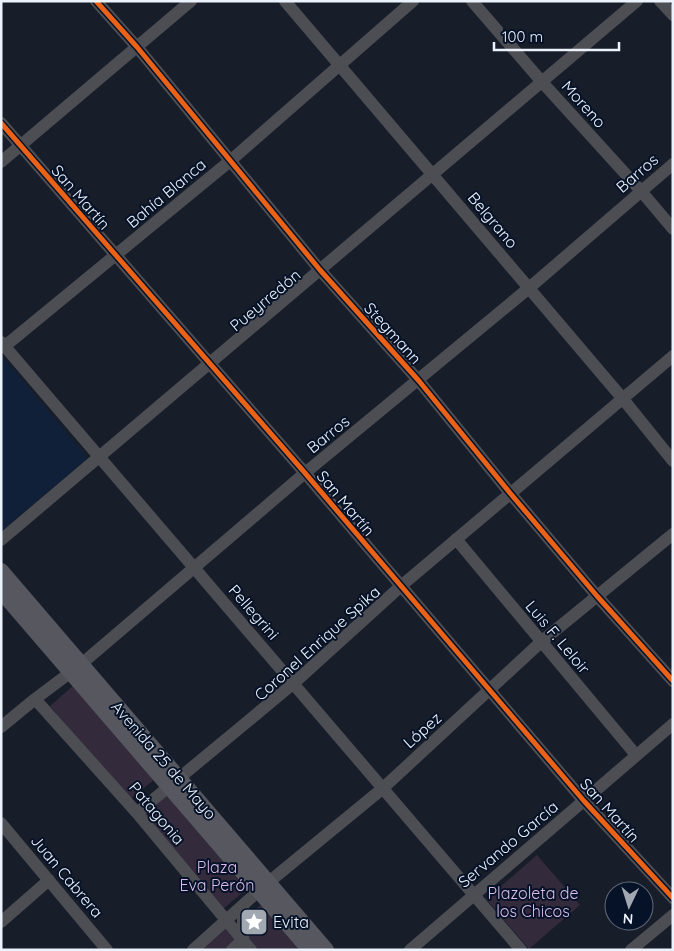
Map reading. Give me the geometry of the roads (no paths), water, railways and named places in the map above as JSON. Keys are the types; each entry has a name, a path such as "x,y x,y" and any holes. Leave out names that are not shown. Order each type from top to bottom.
{"main road":[{"name":"Avenida 25 de Mayo","path":"1,571 77,668 174,782 264,886 326,950"},
{"name":"Avenida 25 de Mayo","path":"1,591 77,668"},
{"name":"Avenida 25 de Mayo","path":"264,886 310,950"}],"street":[{"name":"Stegmann","path":"96,1 137,47 320,270 419,381 510,494 673,681"},
{"path":"1,162 190,1"},
{"name":"Belgrano","path":"285,1 434,174 673,461"},
{"name":"Bahía Blanca","path":"3,344 116,256 230,161 413,1"},
{"name":"Moreno","path":"472,1 673,229"},
{"name":"Pueyrredón","path":"1,540 637,1"},
{"path":"660,1 673,14"},
{"name":"San Martín","path":"1,123 305,474 584,801 673,898"},
{"name":"Barros","path":"1,727 77,668 194,567 529,288 673,164"},
{"name":"Pellegrini","path":"3,344 521,950"},
{"name":"Coronel Enrique Spika","path":"138,813 294,683 401,586 673,356"},
{"name":"López","path":"192,950 264,886 382,789 541,642 673,534"},
{"name":"Luis F. Leloir","path":"456,539 636,755"},
{"name":"Patagonia","path":"35,699 138,813 247,945"},
{"name":"Servando García","path":"410,950 673,724"},
{"name":"Juan Cabrera","path":"1,823 107,950"},
{"path":"1,922 49,880"},
{"path":"232,950 247,945 243,905"},
{"path":"631,950 673,915"}],"place":[{"name":"Evita","path":"254,922"}],"park label":[{"name":"Plaza Eva Perón","path":"217,876"},
{"name":"Plazoleta de los Chicos","path":"533,902"}]}
